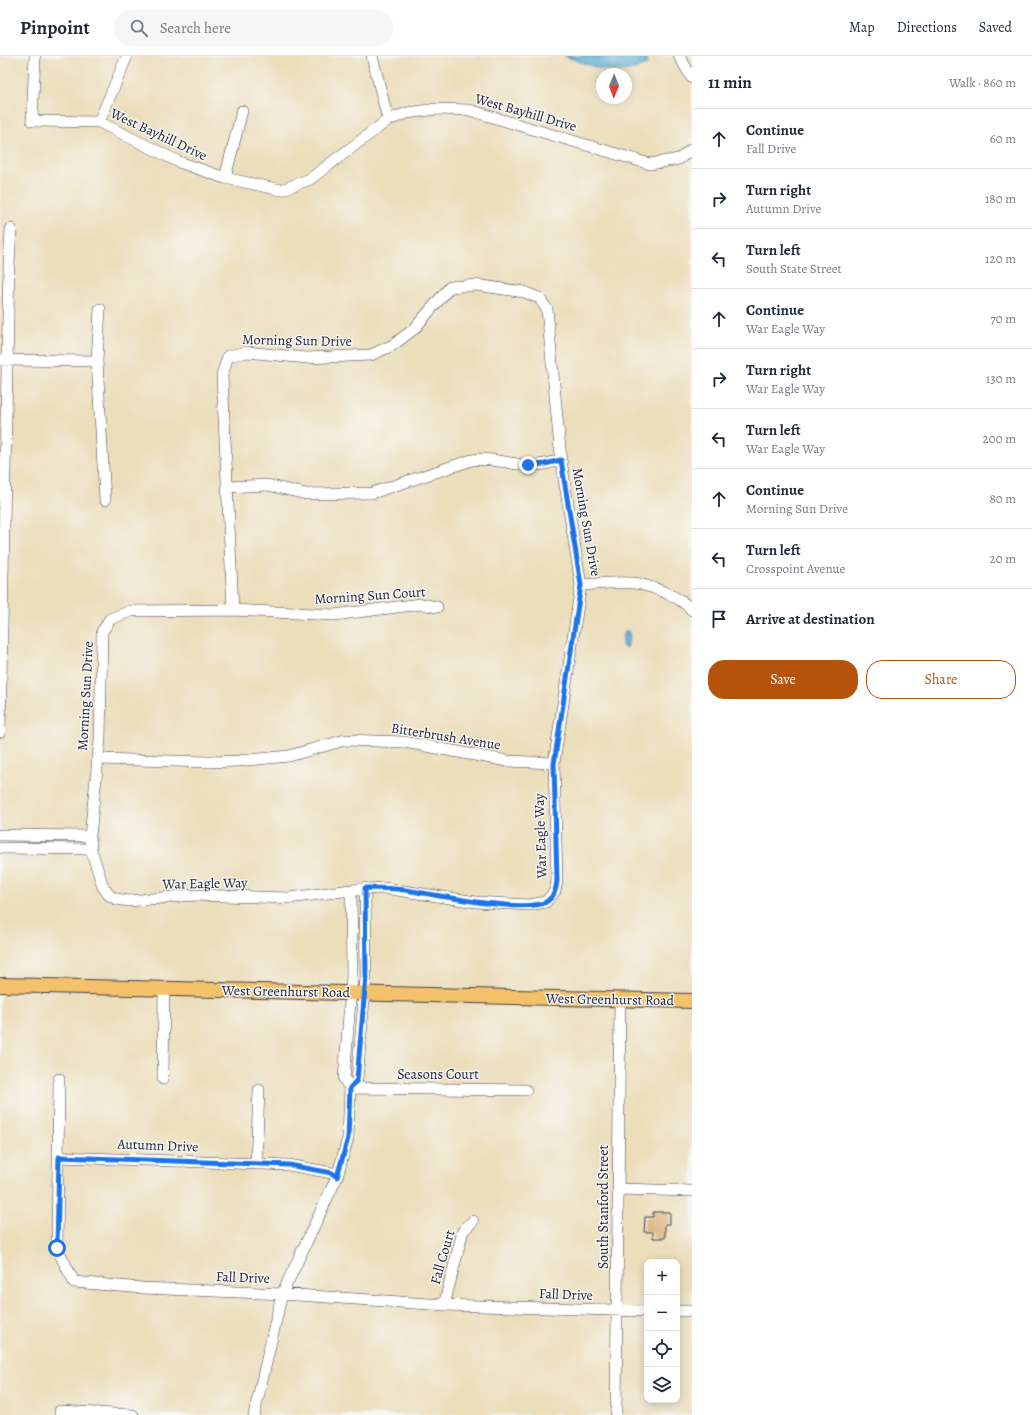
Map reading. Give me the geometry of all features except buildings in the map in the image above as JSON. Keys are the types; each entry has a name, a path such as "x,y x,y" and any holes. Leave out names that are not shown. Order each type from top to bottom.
{"main road":[{"name":"West Greenhurst Road","path":"0,985 692,1001"}],"street":[{"name":"West Bayhill Drive","path":"34,56 32,121 99,122 178,162 224,178 281,190 310,179 388,120 407,113 437,109 470,110 650,164 679,159 692,149"},
{"path":"99,122 127,56"},
{"path":"372,56 388,120"},
{"path":"679,56 692,78"},
{"path":"224,178 242,112"},
{"path":"0,732 3,360 11,229"},
{"name":"Morning Sun Drive","path":"91,849 90,836 100,740 102,632 110,619 131,611 233,610 222,375 228,356 247,352 307,358 372,356 393,345 414,329 450,287 476,284 529,294 539,298 547,309 561,460 581,585 639,584 668,594 687,604 692,610"},
{"path":"100,309 97,361 105,500"},
{"path":"3,360 97,361"},
{"path":"228,487 267,485 306,494 372,493 472,460 485,458 528,465 545,464 561,460"},
{"name":"War Eagle Way","path":"91,849 104,886 109,895 116,899 128,901 193,895 289,898 365,888 404,890 476,902 498,904 529,905 546,902 556,891 554,764 581,585"},
{"name":"Morning Sun Court","path":"233,610 334,615 422,604 437,607"},
{"name":"Bitterbrush Avenue","path":"97,759 210,762 238,761 288,756 345,740 404,742 507,761 554,764"},
{"path":"0,835 90,836"},
{"path":"0,848 91,849"},
{"path":"357,993 366,976 365,888"},
{"path":"254,1415 282,1294 337,1177 348,1138 350,1088 344,1079 357,993 351,890"},
{"path":"162,1079 164,989"},
{"name":"South Stanford Street","path":"616,1415 620,999"},
{"name":"Fall Drive","path":"59,1079 57,1248 74,1282 142,1288 282,1294 444,1305 644,1311"},
{"name":"Seasons Court","path":"350,1088 526,1090"},
{"path":"256,1164 258,1090"},
{"name":"Autumn Drive","path":"59,1157 289,1165 332,1173 337,1177"},
{"path":"618,1189 692,1190"},
{"name":"Fall Court","path":"444,1305 463,1231 473,1221"},
{"path":"680,1311 692,1311"},
{"path":"60,1411 133,1415"}],"water":[{"path":"564,56 646,56 647,65 635,69 595,67"},
{"path":"628,631 630,635 627,648 624,648 622,645 623,633"}],"route":[{"path":"57,1248 59,1157 289,1165 332,1173 337,1177 348,1138 350,1088 357,1080 366,976 365,888 404,890 476,902 529,905 546,902 556,891 557,857 553,779 554,764 581,585 561,460 545,464 528,465"}]}
